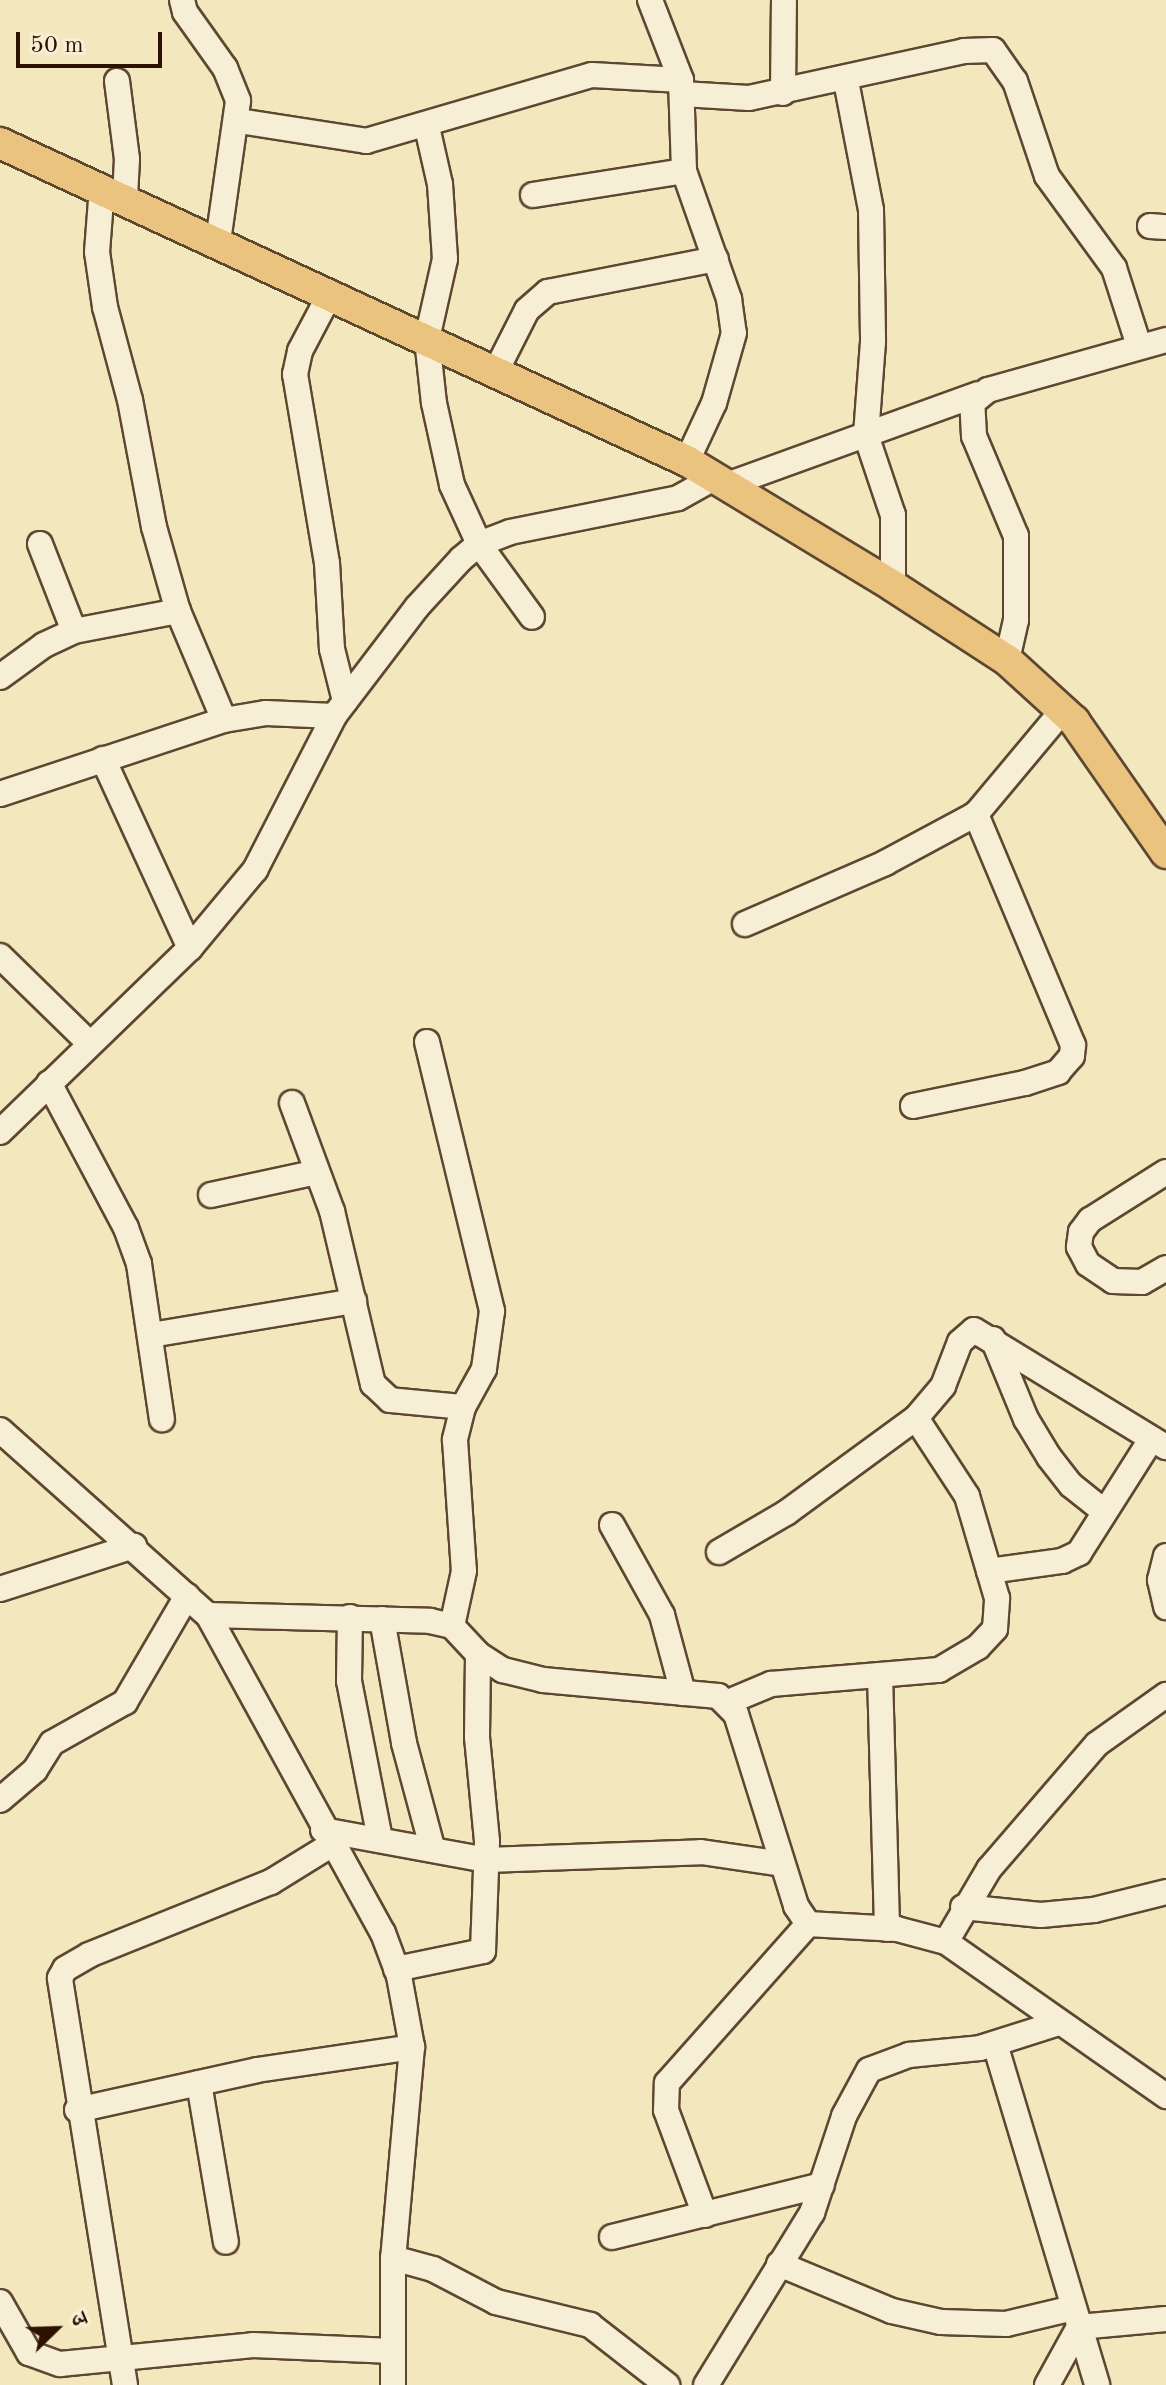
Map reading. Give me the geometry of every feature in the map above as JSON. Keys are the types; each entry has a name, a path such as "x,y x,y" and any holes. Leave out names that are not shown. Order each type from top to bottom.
{"main road":[{"path":"0,143 496,371 687,461 721,481 1007,660 1063,710 1112,770 1166,853"}],"street":[{"path":"182,0 185,12 234,84 239,121 218,241"},
{"path":"650,0 682,87 684,171 716,259 734,333 714,403 687,461"},
{"path":"783,93 784,0"},
{"path":"239,121 366,141 427,127 526,90 592,75 749,98 846,81 980,48 1002,58 1047,176 1114,268 1139,346"},
{"path":"117,81 127,159 113,193 97,252 105,307 130,400 154,527 178,611 224,720"},
{"path":"846,81 871,210 873,342 866,435 893,515 893,586"},
{"path":"427,127 440,184 445,259 427,339 428,370 452,485 479,544 532,617"},
{"path":"533,195 684,171"},
{"path":"496,371 527,310 548,292 716,259"},
{"path":"330,294 300,351 295,374 327,563 332,649 340,708"},
{"path":"0,1132 190,948 255,870 340,708 417,607 479,544 553,522 678,498 978,394 1166,340"},
{"path":"978,394 970,417 974,436 1016,536 1016,620 1007,660"},
{"path":"40,544 74,631"},
{"path":"0,677 34,651 74,631 178,611"},
{"path":"0,794 224,720 266,713 340,708"},
{"path":"745,924 885,863 976,814 1063,710"},
{"path":"103,759 190,948"},
{"path":"913,1106 1036,1079 1058,1072 1072,1056 1073,1045 976,814"},
{"path":"0,956 89,1043"},
{"path":"427,1042 492,1311 484,1369 463,1407 455,1440 464,1571 452,1626"},
{"path":"49,1083 126,1228 139,1264 162,1419"},
{"path":"292,1103 317,1172 354,1301 369,1372 379,1394 390,1400 463,1407"},
{"path":"211,1195 317,1172"},
{"path":"1166,1172 1090,1220 1081,1232 1079,1247 1088,1264 1113,1281 1142,1282 1166,1268"},
{"path":"151,1335 354,1301"},
{"path":"719,1552 786,1513 916,1418 943,1386 966,1334 974,1330 1158,1444 1105,1512 1079,1553 1062,1561 989,1571"},
{"path":"993,1339 1026,1419 1049,1457 1071,1485 1105,1512"},
{"path":"208,1615 350,1617 452,1626 478,1654 503,1670 543,1680 683,1693 728,1702 771,1684 939,1670 978,1647 999,1618 989,1571 957,1475 916,1418"},
{"path":"0,1430 208,1615 243,1671 327,1838 364,1894 396,1969 412,2047 393,2258 393,2385"},
{"path":"612,1525 662,1615 683,1693"},
{"path":"0,1589 134,1546"},
{"path":"1166,1556 1160,1580 1166,1607"},
{"path":"0,1800 35,1770 57,1739 125,1702 187,1596"},
{"path":"350,1617 349,1681 380,1839"},
{"path":"382,1619 404,1743 432,1847"},
{"path":"396,1969 483,1951 487,1860 477,1737 478,1654"},
{"path":"880,1675 887,1929"},
{"path":"946,1942 963,1907 989,1869 1097,1744 1166,1695"},
{"path":"728,1702 782,1864 808,1924"},
{"path":"125,2385 77,2110 60,1989 65,1969 271,1882 327,1838 380,1839 487,1860 701,1852 782,1864"},
{"path":"963,1907 1041,1915 1094,1910 1166,1892"},
{"path":"808,1924 887,1929 946,1942 1165,2094"},
{"path":"705,2215 666,2110 667,2083 808,1924"},
{"path":"706,2385 812,2213 844,2116 869,2070 909,2055 995,2044 1059,2023"},
{"path":"995,2044 1097,2385"},
{"path":"77,2110 199,2083 412,2047"},
{"path":"199,2083 226,2242"},
{"path":"612,2237 822,2185"},
{"path":"393,2258 433,2269 496,2302 590,2325 667,2385"},
{"path":"779,2264 831,2290 941,2322 992,2325 1076,2318 1166,2319"},
{"path":"0,2302 29,2353 76,2374 121,2359 253,2345 393,2351"},
{"path":"1047,2385 1076,2318"}]}
